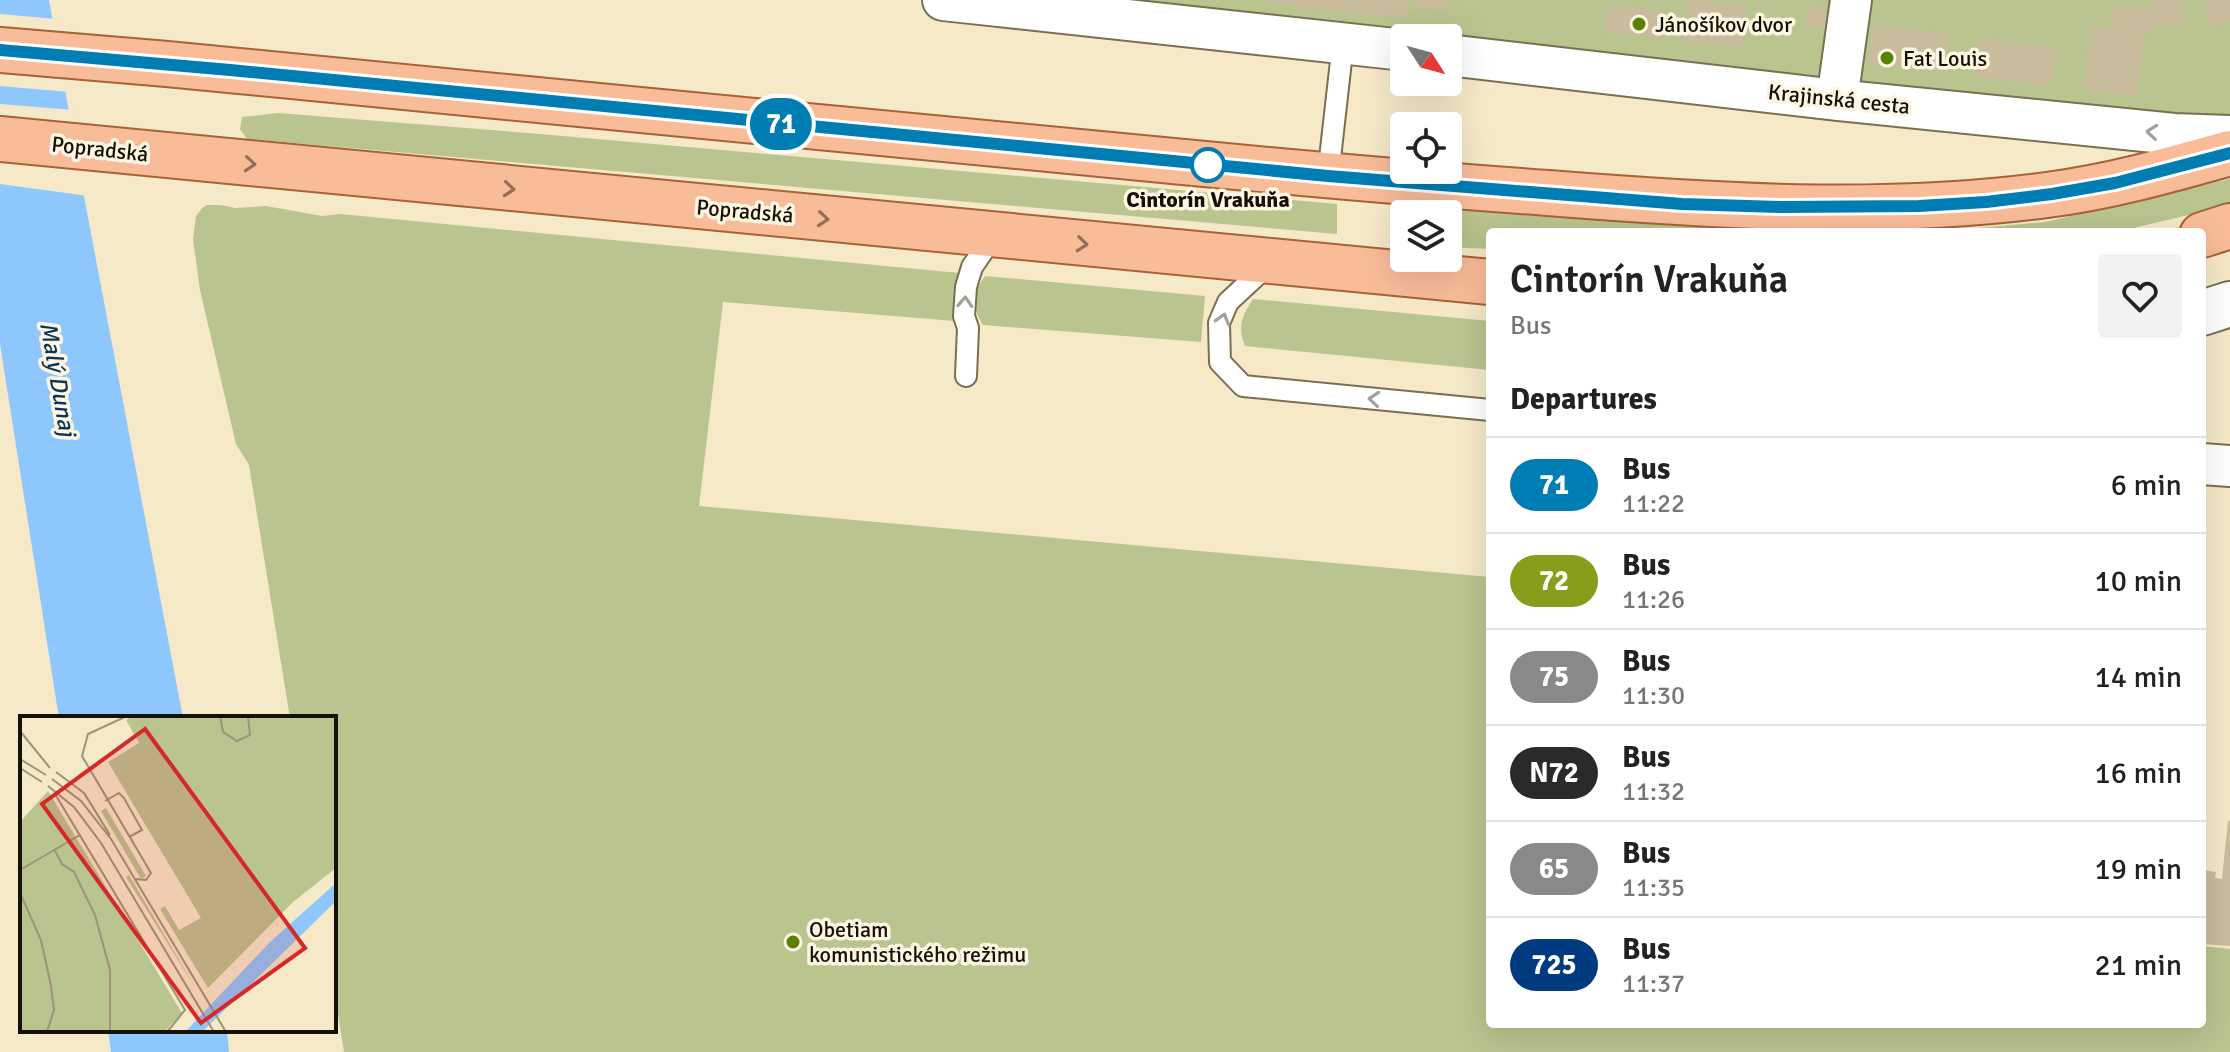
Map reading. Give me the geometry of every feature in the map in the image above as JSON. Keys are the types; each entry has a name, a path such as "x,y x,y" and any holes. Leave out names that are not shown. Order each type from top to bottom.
{"main road":[{"path":"0,50 1328,176 1682,204 1781,207 1986,202 2115,183 2230,153"},
{"name":"Popradská","path":"0,139 1486,282"},
{"path":"2206,234 2230,226"}],"street":[{"path":"943,0 1390,48"},
{"path":"1837,100 1851,0"},
{"name":"Krajinská cesta","path":"1462,57 1837,100 2174,134 2230,136"},
{"path":"2206,312 2230,304"},
{"path":"2206,464 2230,466"}],"lane":[{"path":"1328,176 1343,43"},
{"path":"966,376 966,287 972,267 994,235"},
{"path":"1272,262 1228,302 1219,323 1220,362 1243,386 1486,410"}],"green space":[{"path":"1058,0 2230,0 2230,115 2180,121 1462,40 1462,24 1390,24 1390,36"},
{"path":"278,113 1337,204 1337,234 247,139 240,129 242,117"},
{"path":"2230,179 2230,205 2134,228 1978,228 2045,222"},
{"path":"207,205 235,208 266,206 322,216 340,214 959,273 955,321 723,302 699,506 1486,577 1486,1028 2206,1028 2206,946 2230,949 2230,1052 344,1052 336,1002 336,716 290,716 249,465 236,444 200,290 193,239 196,216"},
{"path":"1462,206 1719,228 1486,228 1486,249 1462,248"},
{"path":"985,276 1205,296 1201,342 983,325 976,311 975,300"},
{"path":"1253,299 1486,321 1486,370 1245,346 1241,333 1246,311"}],"water":[{"name":"Malý Dunaj","path":"0,0 49,0 183,716 59,716 0,344"},
{"path":"108,1032 227,1032 229,1052 111,1052"}],"pier":[{"path":"0,14 57,19 69,92 0,86"},
{"path":"0,104 73,110 88,196 0,184"}],"building":[{"path":"1265,0 1408,0 1406,19"},
{"path":"1414,0 1447,0 1446,11 1415,6"},
{"path":"1688,0 1747,4 1742,47 1683,41"},
{"path":"2151,0 2180,0 2187,23 2151,24 2151,33 2144,32 2138,96 2084,90 2091,26 2112,29 2111,8 2151,8"},
{"path":"2203,0 2230,0 2230,20 2212,26"},
{"path":"1607,5 1668,12 1665,39 1604,32"},
{"path":"1807,6 1826,9 1825,27 1805,25"},
{"path":"1874,24 1948,34 1945,72 1869,63"},
{"path":"1979,38 2056,48 2051,86 1974,76"},
{"path":"2230,821 2230,946 2206,944 2206,871 2216,872 2215,878 2222,879"}],"bus line":[{"name":"71","path":"0,50 1328,176 1682,204 1781,207 1986,202 2115,183 2230,153"}],"place":[{"name":"Jánošíkov dvor","path":"1639,24"},
{"name":"Fat Louis","path":"1887,58"},
{"name":"Cintorín Vrakuňa","path":"1208,165"},
{"name":"Obetiam komunistického režimu","path":"793,942"}]}
